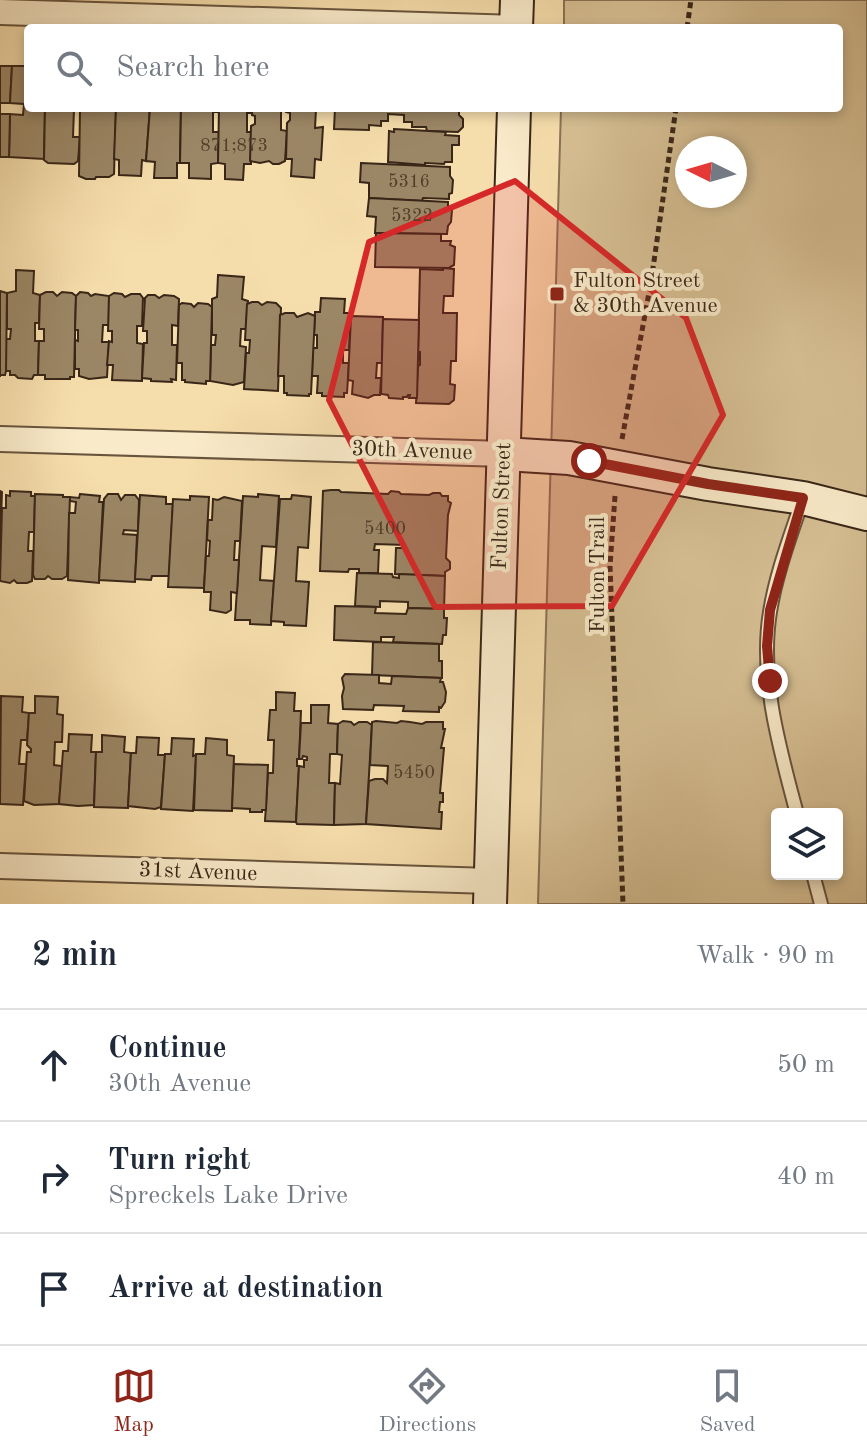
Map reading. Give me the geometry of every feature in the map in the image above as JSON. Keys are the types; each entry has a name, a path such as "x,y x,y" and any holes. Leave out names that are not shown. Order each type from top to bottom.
{"main road":[{"path":"516,24 517,0"},
{"name":"Fulton Street","path":"491,892 514,112"},
{"name":"30th Avenue","path":"504,454 569,458 803,498 867,514"}],"street":[{"path":"0,12 387,24"},
{"name":"30th Avenue","path":"0,439 504,454"},
{"name":"31st Avenue","path":"0,866 491,892"}],"lane":[{"path":"796,808 775,718 767,646 770,610 803,498"},
{"path":"815,880 821,904"}],"path":[{"path":"688,24 691,0"},
{"name":"Fulton Trail","path":"623,904 610,566 617,466 651,282 675,112"}],"highlighted area":[{"path":"515,181 686,318 723,415 612,606 435,607 329,400 369,242"}],"shaded area":[{"path":"564,0 867,0 867,904 538,904 561,112 843,112 843,24 564,24"}],"building":[{"path":"0,66 12,66 10,103 0,103"},
{"path":"12,66 24,66 24,104 10,103"},
{"path":"24,104 24,112 45,112 44,159 9,157 10,114 23,115"},
{"path":"45,112 74,112 73,137 80,137 78,161 74,164 48,163 44,160"},
{"path":"80,112 116,112 114,174 95,179 79,176"},
{"path":"116,112 150,112 146,161 142,160 141,176 119,175 119,160 114,159"},
{"path":"150,112 181,112 177,178 154,178 155,162 146,161"},
{"path":"181,112 213,112 213,132 219,132 218,163 211,164 211,179 189,178 189,163 180,163"},
{"path":"219,112 252,112 247,113 247,132 251,132 251,164 244,164 243,180 225,179 225,164 218,163"},
{"path":"252,112 281,112 281,130 287,131 285,161 273,164 269,161 250,161 251,126 255,124 255,116"},
{"path":"286,112 316,112 315,128 323,127 321,160 315,159 314,178 291,176 292,159 286,159 290,113"},
{"path":"335,112 459,112 463,119 463,127 458,132 427,131 426,127 412,127 412,122 404,122 404,115 388,114 388,121 381,121 381,126 369,125 369,130 334,129"},
{"path":"0,114 10,114 9,157 0,157"},
{"path":"394,129 446,132 445,135 459,136 459,145 452,145 452,162 444,164 388,162 389,131 394,132"},
{"path":"361,163 450,167 452,193 449,199 423,198 422,201 369,198 369,183 360,182"},
{"path":"369,198 448,202 452,210 447,234 375,233 376,217 367,216"},
{"path":"376,233 441,234 441,241 451,241 450,245 455,247 454,265 450,268 375,267"},
{"path":"420,269 454,269 453,296 444,296 443,313 457,313 456,361 451,361 450,384 455,385 454,400 449,404 416,403 420,365"},
{"path":"16,270 34,271 33,293 40,295 39,323 35,323 35,341 39,341 38,375 32,379 18,378 6,371 6,339 10,339 11,329 7,329 7,293 16,291"},
{"path":"218,275 244,277 242,299 248,301 246,329 241,329 240,346 246,347 244,382 233,385 210,381 211,345 215,345 216,335 212,335 212,299 217,297"},
{"path":"0,291 7,293 5,375 0,375"},
{"path":"46,292 57,296 62,292 76,296 74,377 70,379 45,379 45,375 38,375 39,341 44,341 44,329 39,329 40,295"},
{"path":"80,292 91,296 109,296 109,325 103,325 102,342 109,342 107,377 89,379 79,376 79,369 75,369 75,340 78,341 78,330 75,330 76,296"},
{"path":"114,293 125,297 140,294 143,298 142,326 137,326 137,343 143,344 142,381 112,380 113,365 107,365 109,341 112,342 112,331 108,331 109,296"},
{"path":"148,295 179,299 178,326 172,325 172,345 177,345 176,380 171,379 172,382 142,378 144,343 147,343 147,331 143,331 145,298"},
{"path":"321,298 345,299 344,313 351,313 349,350 343,350 343,363 349,363 344,397 317,393 318,376 312,376 313,348 317,348 315,312 320,312"},
{"path":"198,303 208,304 212,307 210,381 206,384 182,380 182,363 177,363 179,305 194,307"},
{"path":"276,303 281,308 278,391 244,389 250,340 245,340 247,304 262,305"},
{"path":"294,313 297,317 308,313 315,316 309,396 287,395 284,393 284,376 278,376 280,315"},
{"path":"351,316 383,317 382,363 377,363 376,378 381,378 380,395 368,398 352,394 353,381 348,380"},
{"path":"383,319 419,320 417,398 409,398 408,395 403,399 389,398 381,394"},
{"path":"0,491 2,492 0,548"},
{"path":"10,491 31,492 31,496 35,496 34,532 29,532 28,551 33,551 32,581 27,583 0,581 2,508 6,508 6,495 10,496"},
{"path":"323,491 388,494 391,491 401,494 440,493 448,496 451,503 446,558 450,569 445,576 395,574 396,548 405,548 405,545 375,544 374,550 379,550 378,573 359,573 359,569 349,569 348,572 320,571"},
{"path":"35,494 70,497 67,576 62,579 48,576 35,579 33,575"},
{"path":"80,494 100,496 99,502 103,502 99,583 68,580 69,513 75,513 76,502 70,501 70,497 79,498"},
{"path":"108,494 118,494 121,500 125,495 135,495 139,500 138,531 124,530 123,534 137,535 135,582 99,580 104,499"},
{"path":"258,494 279,496 276,547 262,546 260,580 274,581 271,625 235,620 243,496 258,497"},
{"path":"140,495 166,497 166,504 173,504 169,576 152,576 151,580 135,579"},
{"path":"292,495 311,497 308,548 298,547 296,581 309,582 306,626 271,621 280,499 291,499"},
{"path":"190,496 209,497 204,588 168,587 173,499 190,500"},
{"path":"224,497 242,501 240,541 235,541 234,560 239,560 237,593 231,592 231,610 226,613 210,610 211,592 204,592 210,541 207,540 208,520 212,520 213,499"},
{"path":"357,573 392,574 399,578 399,574 445,576 444,609 408,608 408,602 380,601 380,607 355,606"},
{"path":"335,606 376,607 375,613 406,614 408,608 444,609 446,635 443,635 442,644 393,642 394,637 381,637 381,642 334,640"},
{"path":"373,642 439,644 442,678 372,675"},
{"path":"345,674 379,675 379,683 391,684 392,676 441,678 446,692 445,702 439,707 439,712 403,711 404,706 374,705 373,710 343,709 342,678"},
{"path":"276,692 295,693 294,711 301,711 296,822 265,821 268,773 273,773 274,740 268,740 270,710 276,710"},
{"path":"1,696 23,697 22,712 29,713 27,740 21,740 19,764 26,764 23,805 0,804"},
{"path":"35,696 58,697 57,714 63,715 62,742 55,742 54,765 62,766 59,804 34,805 24,801 27,752 31,752 27,745 29,713 35,713"},
{"path":"311,705 329,705 328,723 338,724 337,754 330,754 329,783 335,783 334,825 296,822 299,766 304,767 304,760 307,760 303,756 299,759 301,723 311,723"},
{"path":"343,721 354,725 367,722 372,725 366,824 334,825 335,783 340,784 342,755 337,754 338,724"},
{"path":"372,722 443,722 441,829 366,824 369,781 383,779 387,783 388,766 370,765"},
{"path":"69,734 92,735 91,752 96,752 94,805 59,804 63,751 68,751"},
{"path":"102,735 125,737 124,752 131,753 128,808 94,807 96,752 102,752"},
{"path":"137,737 159,738 158,755 165,755 161,807 155,809 128,806 131,753 136,753"},
{"path":"172,738 194,739 193,811 161,809 165,754 171,754"},
{"path":"206,738 227,740 227,755 234,756 232,811 194,810 196,754 205,754"},
{"path":"234,764 268,765 266,810 250,812 250,809 232,808"}],"place":[{"name":"Fulton Street & 30th Avenue","path":"557,294"}],"route":[{"path":"589,461 803,498 770,610 767,646 770,681"}]}
